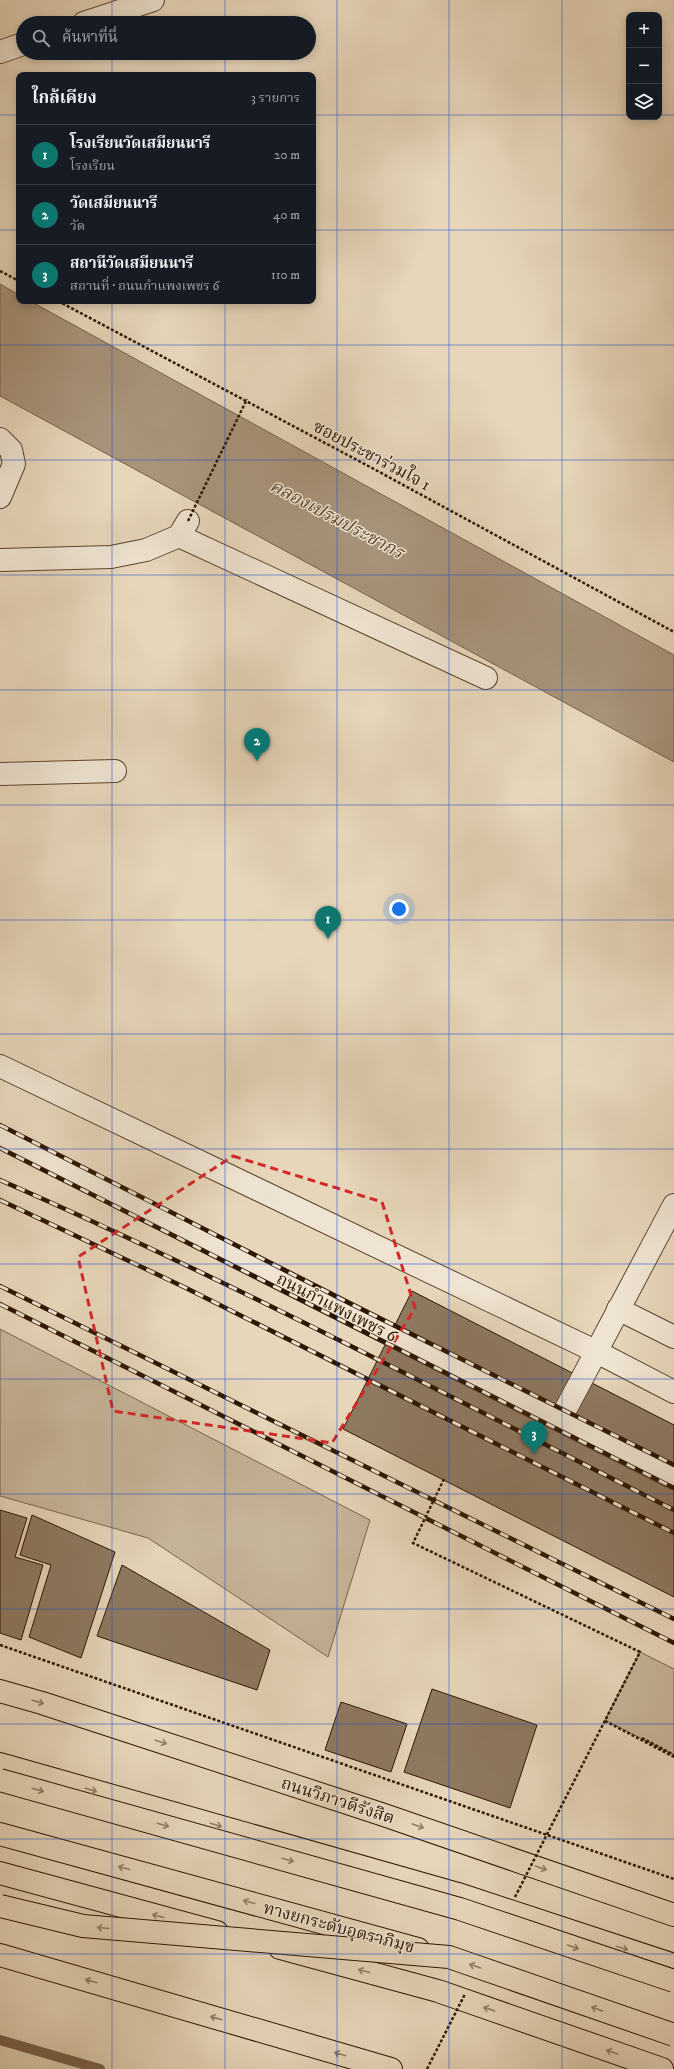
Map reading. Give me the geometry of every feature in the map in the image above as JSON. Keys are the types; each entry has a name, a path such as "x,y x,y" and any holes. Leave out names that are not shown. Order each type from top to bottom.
{"main road":[{"name":"ถนนวิภาวดีรังสิต","path":"0,1691 50,1705 381,1814 674,1915"},
{"path":"0,1764 458,1894 674,1965"},
{"path":"0,1780 460,1908 674,1981"},
{"name":"ทางยกระดับอุตราภิมุข","path":"0,1834 449,1957 674,2035"},
{"path":"0,1873 438,1991 662,2069"},
{"path":"0,1906 83,1926 449,1957"},
{"path":"0,1955 391,2069"}],"street":[{"path":"98,16 121,5 153,0"},
{"path":"0,52 16,46"},
{"path":"0,439 12,450 14,464 0,498"},
{"path":"0,560 111,556 146,550 184,529 486,678"},
{"path":"0,774 115,771"},
{"path":"0,1066 595,1351 674,1392"},
{"name":"ถนนกำแพงเพชร 6","path":"0,1137 674,1478"},
{"path":"560,1420 618,1309 667,1233 674,1205"},
{"path":"618,1309 674,1337"}],"path":[{"path":"0,270 16,279"},
{"name":"ซอยประชาร่วมใจ 1","path":"64,304 372,468 674,632"},
{"path":"184,529 247,399"},
{"path":"444,1479 413,1542 640,1652 514,1898"},
{"path":"0,1645 674,1879"},
{"path":"605,1720 674,1756"},
{"path":"427,2069 467,1991"}],"highlighted area":[{"path":"233,1156 382,1202 415,1308 332,1443 113,1411 78,1257"}],"shaded area":[{"path":"0,1329 370,1520 328,1657 148,1538 0,1496"},
{"path":"640,1652 674,1669 674,1755 605,1720"}],"water":[{"name":"คลองเปรมประชากร","path":"0,284 16,293 16,304 35,304 674,655 674,762 0,396"}],"building":[{"path":"412,1291 674,1425 674,1597 343,1429"},
{"path":"0,1510 27,1518 15,1557 43,1565 21,1640 0,1633"},
{"path":"32,1515 115,1552 81,1658 29,1637 51,1565 20,1555"},
{"path":"122,1565 270,1650 257,1690 97,1636"},
{"path":"432,1689 537,1725 510,1808 404,1772"},
{"path":"341,1702 407,1724 391,1772 325,1750"}],"waterway":[{"path":"0,2040 100,2069"}],"railway":[{"path":"0,1125 345,1301 674,1465"},
{"path":"0,1148 674,1488"},
{"path":"0,1180 171,1258 339,1340 674,1510"},
{"path":"0,1200 186,1288 674,1533"},
{"path":"0,1286 674,1619"},
{"path":"0,1304 674,1643"}],"place":[{"name":"วัดเสมียนนารี","path":"257,761"},
{"name":"โรงเรียนวัดเสมียนนารี","path":"328,939"},
{"name":"สถานีวัดเสมียนนารี","path":"534,1454"}]}
